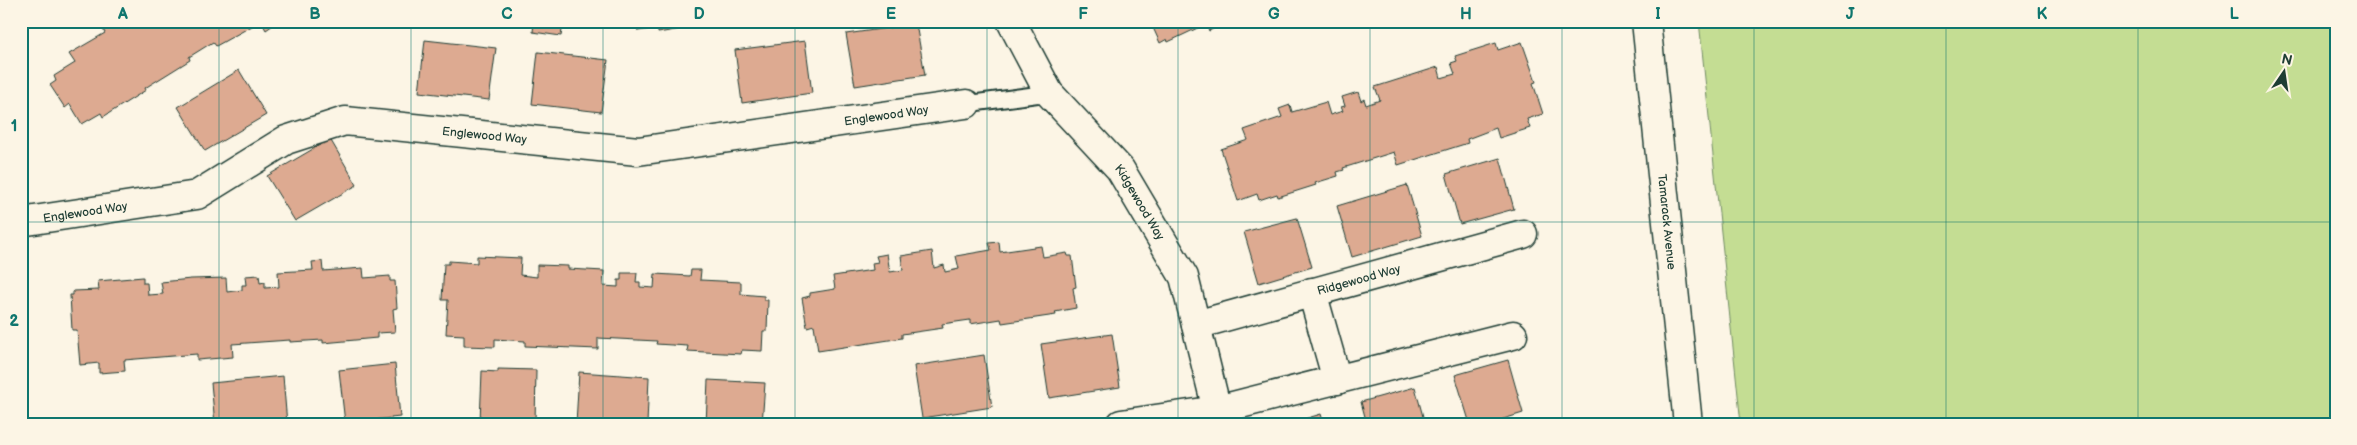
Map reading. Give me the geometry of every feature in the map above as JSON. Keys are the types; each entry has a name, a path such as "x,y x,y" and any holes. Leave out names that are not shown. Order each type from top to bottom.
{"street":[{"name":"Kidgewood Way","path":"1011,21 1049,92 1120,169 1184,277 1217,410"},
{"name":"Tamarack Avenue","path":"1646,21 1688,424"},
{"name":"Englewood Way","path":"21,222 197,195 286,140 345,121 638,151 966,104"},
{"name":"Ridgewood Way","path":"1196,325 1522,234"},
{"path":"1312,292 1336,380"},
{"path":"1121,424 1217,410 1513,335"}],"lane":[{"path":"966,104 1049,92"}],"green space":[{"path":"1699,21 2336,21 2336,424 1741,424"}],"building":[{"path":"104,21 115,21 118,27 129,21 261,21 216,46 213,42 189,57 190,60 145,88 146,90 103,117 101,113 82,124 70,104 65,108 50,85 56,81 54,76 75,63 69,54 105,33 100,24"},
{"path":"261,21 279,21 266,30"},
{"path":"526,21 582,21 581,26 563,24 561,36 533,32 534,22"},
{"path":"636,21 711,21 710,24 658,33 658,28 638,31"},
{"path":"1150,21 1228,21 1209,31 1206,24 1168,42 1167,39 1160,43"},
{"path":"916,24 925,75 855,86 846,34"},
{"path":"425,40 496,48 489,100 419,92"},
{"path":"805,41 812,93 742,103 735,50"},
{"path":"1522,42 1536,82 1533,83 1543,114 1527,119 1530,128 1499,138 1496,128 1467,139 1468,143 1398,165 1394,152 1343,168 1344,170 1337,172 1338,176 1278,197 1277,194 1259,200 1257,194 1238,201 1221,149 1248,140 1244,130 1282,117 1279,109 1290,105 1292,112 1326,102 1330,115 1343,111 1341,107 1345,106 1342,97 1358,92 1361,101 1364,99 1366,105 1380,100 1375,87 1438,67 1441,78 1455,74 1451,63 1457,61 1455,56 1496,43 1498,50"},
{"path":"538,52 608,60 601,112 532,104"},
{"path":"239,70 266,115 205,151 178,107"},
{"path":"330,139 357,185 295,221 267,176"},
{"path":"1500,158 1514,209 1460,224 1446,174"},
{"path":"1407,185 1422,236 1352,257 1337,206"},
{"path":"1297,218 1312,267 1259,283 1244,232"},
{"path":"999,242 1000,252 1041,246 1043,257 1067,253 1068,256 1072,256 1076,287 1073,288 1076,308 1055,312 1056,315 1002,323 1001,319 970,324 970,320 942,324 943,328 902,334 902,338 818,351 814,325 807,327 802,298 810,296 810,293 835,289 833,276 873,270 872,263 878,262 876,256 887,254 890,272 903,270 901,256 932,251 934,268 944,265 945,272 959,269 956,256 991,250 989,243"},
{"path":"477,256 521,258 520,275 537,277 537,265 568,266 568,269 604,271 603,286 618,287 621,273 637,273 636,282 640,282 640,287 654,288 655,274 690,276 691,270 701,270 700,280 741,282 741,294 764,296 764,300 768,300 767,331 763,331 762,351 742,350 741,354 687,351 688,346 656,344 657,341 598,338 598,349 525,346 525,341 495,339 495,347 464,346 464,335 446,334 448,300 442,300 444,264 449,264 449,261 477,263"},
{"path":"322,261 323,271 363,268 364,278 390,276 390,281 395,281 397,308 393,309 395,332 377,333 377,338 323,343 323,340 290,342 290,340 232,344 233,357 197,360 197,354 124,360 125,371 99,373 99,363 80,365 77,330 72,330 70,295 73,295 73,291 99,290 98,281 143,277 143,283 147,283 148,295 163,294 161,282 191,279 226,278 227,292 242,290 242,285 246,285 245,276 259,275 260,283 265,282 265,288 279,287 278,272 313,270 312,262"},
{"path":"1112,334 1120,387 1049,398 1041,344"},
{"path":"984,355 992,407 922,418 914,366"},
{"path":"1508,360 1523,413 1487,424 1470,424 1455,375"},
{"path":"395,364 400,417 345,423 339,370"},
{"path":"498,369 536,370 535,423 480,422 482,371 498,372"},
{"path":"579,372 649,377 647,424 576,424"},
{"path":"283,376 287,424 215,424 211,383"},
{"path":"708,380 765,383 762,424 706,424"},
{"path":"1415,387 1425,424 1367,424 1361,402"},
{"path":"1321,414 1324,424 1288,424"}]}
